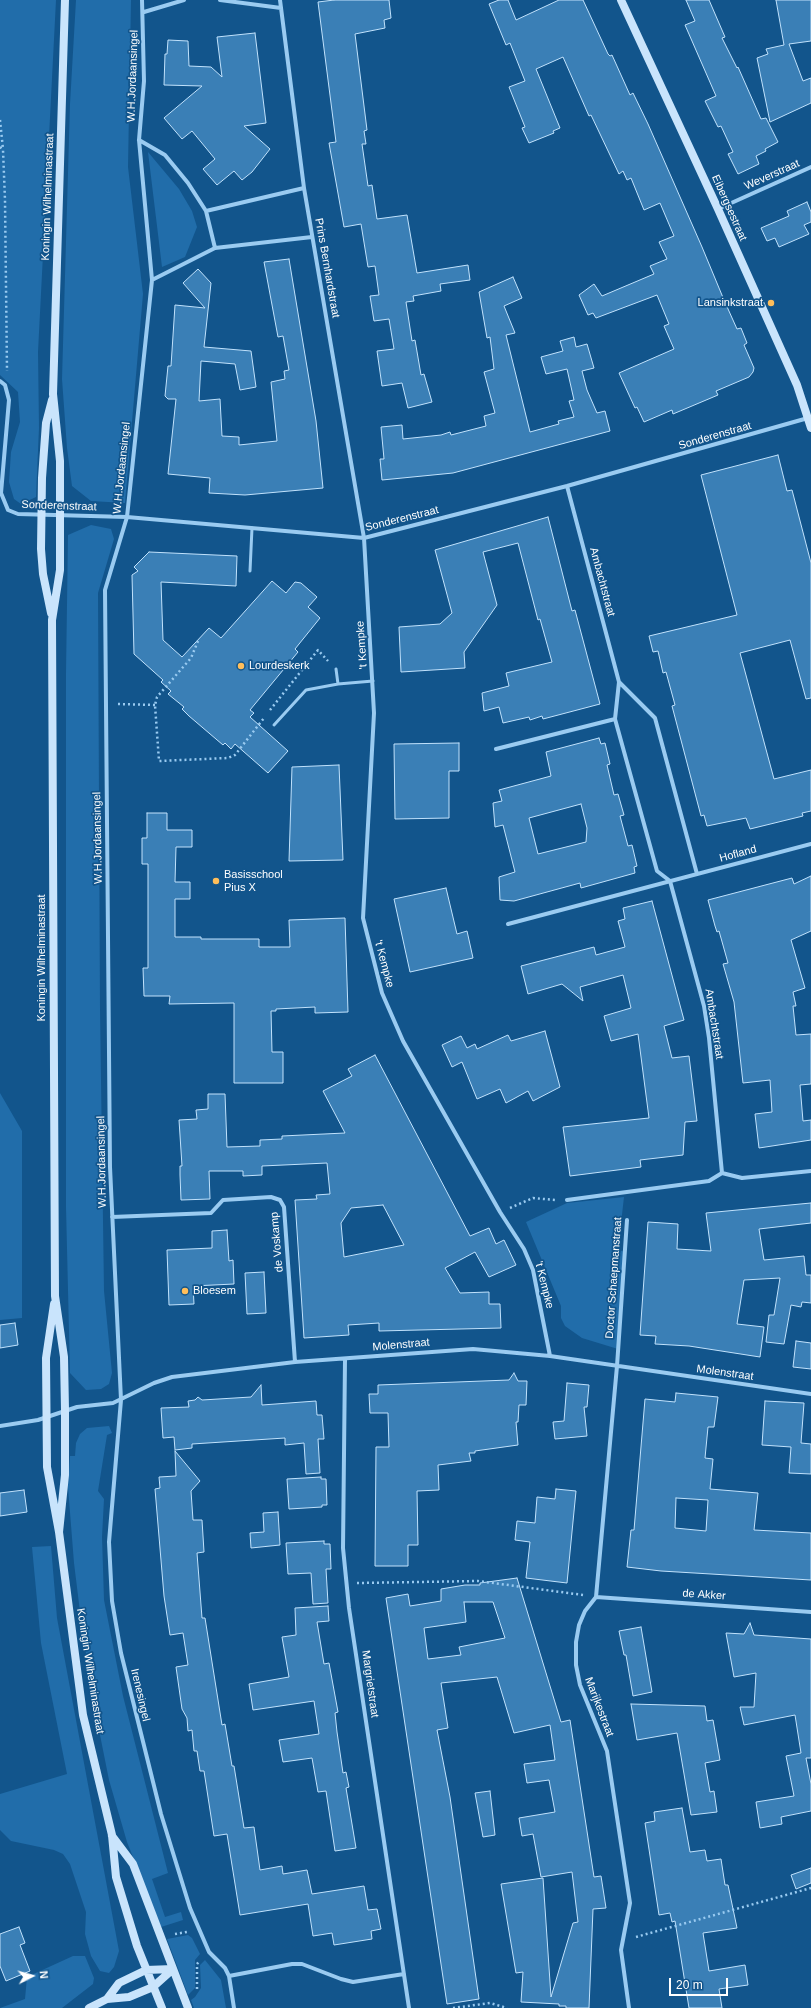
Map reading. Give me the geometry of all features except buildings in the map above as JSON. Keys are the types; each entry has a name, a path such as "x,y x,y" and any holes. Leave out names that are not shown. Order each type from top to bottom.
{"main road":[{"name":"Koningin Wilhelminastraat","path":"59,1532 65,1475 65,1410 64,1357 55,1296 52,620 60,570 60,461 53,394 65,0"},
{"name":"Eibergsestraat","path":"621,0 718,209 797,385 809,417 811,428"},
{"name":"Koningin Wilhelminastraat","path":"52,620 43,574 42,478 46,423 53,394"},
{"name":"Koningin Wilhelminastraat","path":"55,1296 46,1358 47,1466 59,1532 83,1715 112,1835 116,1877 146,1970 162,2008"},
{"name":"Koningin Wilhelminastraat","path":"112,1835 133,1864 188,2008"},
{"path":"107,1999 119,1983 146,1970 173,1969"},
{"path":"89,2008 107,1999 129,1997 153,1987 173,1969"}],"street":[{"name":"W.H.Jordaansingel","path":"121,1400 110,1166 105,590 127,517 152,280 139,140 144,81 144,12 142,0"},
{"path":"144,12 184,0"},
{"path":"220,0 281,8"},
{"name":"Prins Bernhardstraat","path":"280,0 304,188 364,538"},
{"path":"139,140 165,155 188,183 206,211 215,248"},
{"name":"Weverstraat","path":"718,209 811,167"},
{"path":"206,211 304,188"},
{"path":"152,280 215,248 312,237"},
{"path":"0,381 5,386"},
{"name":"Sonderenstraat","path":"5,386 9,400 0,493 8,510 18,514 127,517 364,538 567,486 809,417"},
{"name":"Ambachtstraat","path":"567,486 619,682 615,719 657,871 670,881 704,1006 709,1038 722,1174"},
{"name":"'t Kempke","path":"364,538 374,713 363,918 382,993 403,1042 500,1212 524,1249 533,1270 550,1356"},
{"path":"619,682 655,718 697,874"},
{"path":"496,749 615,719"},
{"name":"Hofland","path":"670,881 811,844"},
{"path":"508,924 670,881"},
{"path":"567,1200 709,1180 722,1174 742,1178 811,1171"},
{"name":"de Voskamp","path":"112,1217 211,1213 222,1200 272,1197 280,1200 284,1207 295,1362"},
{"name":"Doctor Schaepmanstraat","path":"618,1366 627,1220"},
{"name":"Molenstraat","path":"0,1426 38,1420 76,1406 113,1403 154,1383 172,1377 295,1362 345,1360 473,1349 550,1356 811,1394"},
{"name":"Margrietstraat","path":"345,1360 343,1548 409,2008"},
{"path":"596,1597 618,1366"},
{"name":"Irenesingel","path":"121,1400 109,1542 112,1601 121,1653 161,1814 190,1908 209,1952 225,1968 229,1976 234,2008"},
{"name":"de Akker","path":"596,1597 811,1612"},
{"name":"Marijkestraat","path":"596,1597 585,1611 579,1625 576,1642 576,1665 580,1685 607,1751 630,1903 621,1950 629,2008"},
{"path":"229,1976 292,1964 302,1964 353,1982 404,1974"}],"lane":[{"path":"250,571 252,528"},
{"path":"336,668 338,684"},
{"path":"274,725 306,690 338,684 373,680"}],"path":[{"path":"0,120 3,150 7,290 5,386"},
{"path":"0,147 3,150"},
{"path":"198,641 192,658 157,697 155,705 159,761 228,758 235,755 318,650 336,668"},
{"path":"106,704 155,705"},
{"path":"500,1212 533,1198 567,1200"},
{"path":"347,1583 478,1581 596,1597"},
{"path":"622,1940 811,1888"},
{"path":"452,2008 490,2003 507,2008"}],"shaded area":[{"path":"0,0 56,0 38,352 39,428 36,497 21,504 14,499 9,482 11,452 20,422 18,392 0,375"},
{"path":"76,0 131,0 128,167 143,294 125,503 91,501 72,486 67,448 62,379 70,104"},
{"path":"148,152 179,189 192,211 197,227 185,257 162,267"},
{"path":"91,525 111,529 114,539 98,593 100,1009 104,1291 112,1373 109,1384 101,1389 86,1390 70,1373 66,1207 66,673 68,535"},
{"path":"0,1093 22,1131 22,1318 0,1320"},
{"path":"624,1197 618,1250 626,1252 618,1349 582,1338 565,1326 561,1318 561,1306 526,1222 567,1203"},
{"path":"109,1426 112,1433 107,1435 98,1491 104,1499 102,1537 104,1600 123,1696 168,1873 152,1879 165,1917 181,1912 183,1920 161,1927 127,1842 109,1780 83,1636 74,1563 68,1487 70,1456 75,1456 76,1443 80,1434 87,1428"},
{"path":"51,1546 57,1618 119,1951 114,1967 109,1973 100,1971 91,1956 85,1934 86,1912 70,1864 63,1854 54,1850 11,1841 0,1830 0,1794 67,1774 41,1643 32,1547"},
{"path":"188,1935 192,1938 200,1954 195,1960 195,1988 188,1995 167,1939"},
{"path":"73,1956 85,1956 94,1978 93,1984 62,2008 0,2008 25,1999 27,1977"},
{"path":"205,1960 221,1980 226,2008 194,2008 191,2000 201,1988 200,1965"}],"place":[{"name":"Lansinkstraat","path":"771,303"},
{"name":"Lourdeskerk","path":"241,666"},
{"name":"Basisschool Pius X","path":"216,881"},
{"name":"Bloesem","path":"185,1291"}]}
